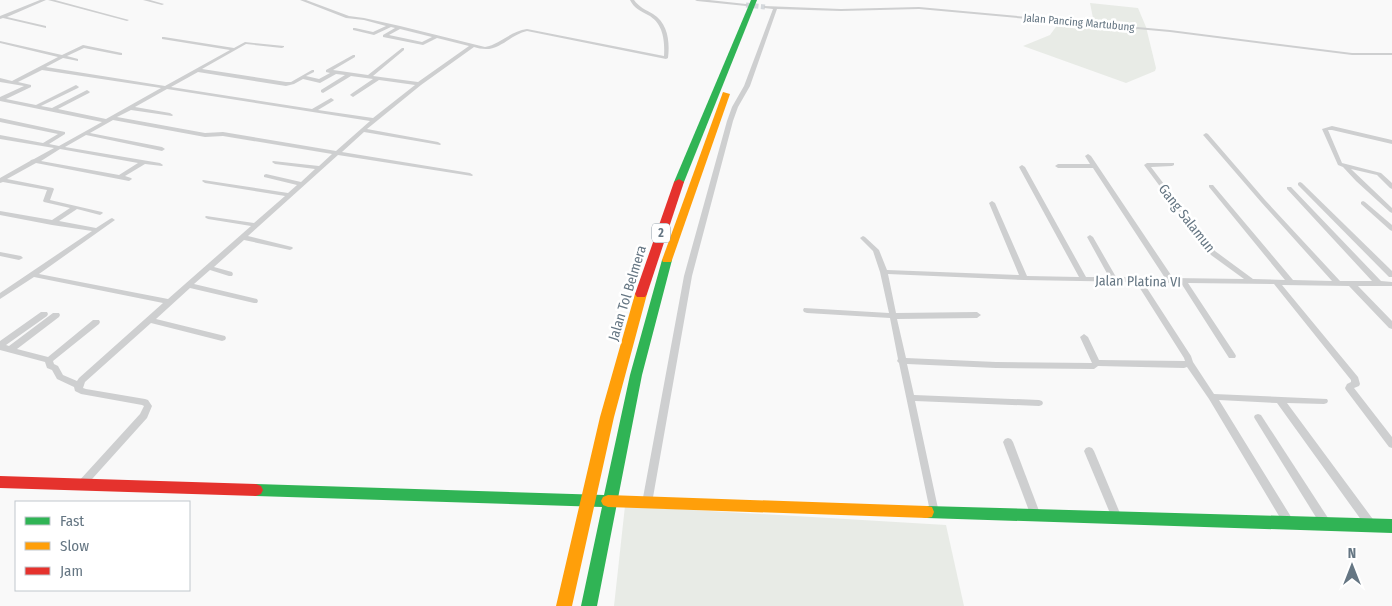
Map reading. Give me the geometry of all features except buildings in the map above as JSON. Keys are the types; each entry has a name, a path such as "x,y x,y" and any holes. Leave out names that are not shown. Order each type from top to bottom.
{"main road":[{"name":"Jalan Tol Belmera","path":"564,606 592,475 626,346 662,230 750,3"},
{"name":"Jalan Tol Belmera","path":"589,606 614,476 639,363 671,246 697,169 764,4"},
{"path":"0,482 1392,526"}],"street":[{"path":"1,17 44,0"},
{"path":"50,0 127,20"},
{"path":"145,0 162,4"},
{"path":"302,0 348,18 364,18 488,48 519,31 527,30 666,58 666,43 658,20 638,7 632,0"},
{"path":"697,0 750,3"},
{"name":"Jalan Pancing Martubung","path":"764,4 775,8 841,10 919,8 1162,30 1352,54 1392,54"},
{"path":"647,503 688,276 730,121 735,107 747,86 775,8"},
{"path":"0,10 14,12"},
{"path":"1,17 44,28"},
{"path":"355,29 374,34 391,25"},
{"path":"400,27 385,36 422,44 437,36"},
{"path":"164,38 234,49"},
{"path":"0,42 76,60"},
{"path":"1,180 247,42 282,47"},
{"path":"79,386 82,380 336,152 419,84 473,45"},
{"path":"14,82 86,46 120,54"},
{"path":"370,77 402,49"},
{"path":"353,56 328,70 419,84"},
{"path":"41,68 374,120"},
{"path":"197,70 286,84 292,84 312,71"},
{"path":"302,77 320,81 335,72"},
{"path":"323,91 350,74"},
{"path":"353,95 378,78"},
{"path":"0,80 29,86 2,101"},
{"path":"35,106 76,87"},
{"path":"53,110 87,92"},
{"path":"312,111 331,100"},
{"path":"2,101 205,134 223,134 470,175"},
{"path":"130,108 170,115"},
{"path":"0,120 63,133 43,145"},
{"path":"1392,142 1326,128 1338,163 1346,167 1379,174 1392,187"},
{"path":"363,130 438,144"},
{"path":"84,134 162,149"},
{"path":"1206,135 1339,284"},
{"path":"0,137 160,165"},
{"path":"1088,156 1171,281"},
{"path":"33,161 129,179"},
{"path":"120,177 144,162"},
{"path":"275,162 319,168"},
{"name":"Gang Salamun","path":"1172,164 1146,165 1213,253 1252,282"},
{"path":"1058,166 1094,166"},
{"path":"1022,167 1084,279"},
{"path":"1346,167 1392,211"},
{"path":"0,171 13,174"},
{"path":"266,176 301,184"},
{"path":"1,180 51,189 46,201 100,213"},
{"path":"206,181 289,195"},
{"path":"1300,184 1392,275"},
{"path":"1211,186 1292,283"},
{"path":"1289,188 1379,284"},
{"path":"992,203 1024,278"},
{"path":"1363,203 1392,230"},
{"path":"52,223 76,207"},
{"path":"0,213 98,230"},
{"path":"208,217 255,225"},
{"path":"0,297 35,275 112,220"},
{"path":"242,237 290,248"},
{"path":"1090,237 1114,280"},
{"path":"864,238 876,250 884,272 934,512"},
{"path":"0,254 19,258"},
{"path":"208,267 229,274"},
{"name":"Jalan Platina VI","path":"884,272 1139,281 1392,284"},
{"path":"35,275 170,302"},
{"path":"1139,281 1289,523"},
{"path":"1183,282 1232,356"},
{"path":"1276,283 1355,379 1356,384 1349,388 1392,444"},
{"path":"1352,284 1392,326"},
{"path":"189,285 254,301"},
{"path":"807,310 893,316 977,315"},
{"path":"44,314 1,346 49,360"},
{"path":"10,350 56,316"},
{"path":"150,320 222,338"},
{"path":"49,360 96,322"},
{"path":"1084,337 1096,363"},
{"path":"49,360 50,366 56,368 60,377 79,386 78,389 84,392 145,402 148,406 144,416 80,485"},
{"path":"902,361 1089,367 1096,363 1184,365 1189,363"},
{"path":"1212,396 1324,401"},
{"path":"910,398 1039,403"},
{"path":"1279,399 1372,526"},
{"path":"1258,417 1326,524"},
{"path":"1008,442 1036,516"},
{"path":"1089,451 1117,518"}],"shaded area":[{"path":"1090,3 1138,8 1146,27 1156,68 1155,71 1126,83 1023,46 1050,35 1061,20 1094,23"},
{"path":"625,506 946,525 964,606 614,606"}],"tunnel":[{"path":"746,5 765,7"}],"traffic: fast":[{"path":"679,182 754,0"},
{"path":"589,606 636,375 667,260"},
{"path":"256,490 608,501"},
{"path":"927,512 1392,526"}],"traffic: slow":[{"path":"667,260 726,94"},
{"path":"564,606 607,417 641,294"},
{"path":"608,501 927,512"}],"traffic: jam":[{"path":"641,294 679,182"},
{"path":"0,482 256,490"}]}
